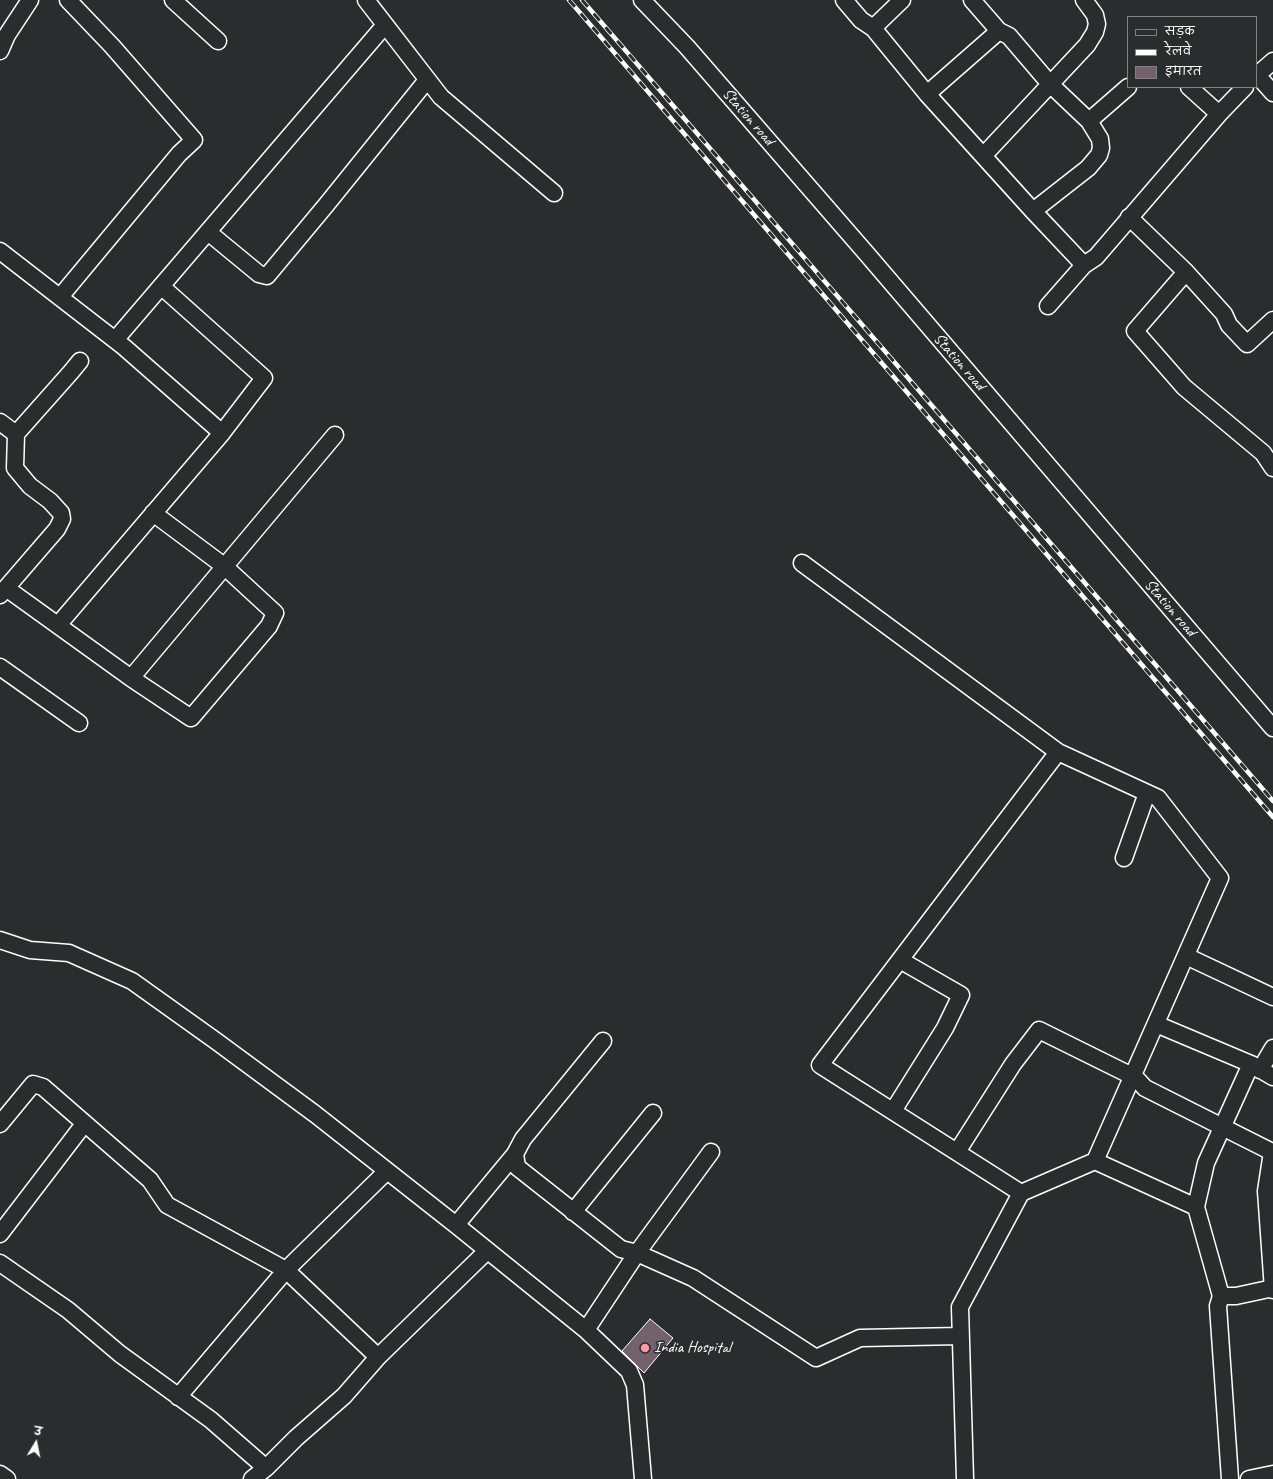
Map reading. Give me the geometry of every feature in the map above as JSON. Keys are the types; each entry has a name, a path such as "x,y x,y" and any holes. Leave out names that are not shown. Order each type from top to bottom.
{"street":[{"path":"0,51 7,35 30,0"},
{"path":"60,297 179,154 194,140 112,46 68,0"},
{"path":"173,0 218,41"},
{"path":"366,0 441,97 554,193"},
{"name":"Station road","path":"642,0 712,76 1273,728"},
{"path":"844,0 861,20 873,28 926,94 1032,211 1084,265"},
{"path":"873,28 902,0"},
{"path":"972,0 999,31 1009,36 1050,84 1088,121 1100,139 1101,148 1099,155 1088,168 1032,211"},
{"path":"983,156 1087,45 1095,32 1097,24 1095,15 1084,0"},
{"path":"116,340 385,25"},
{"path":"926,94 999,31"},
{"path":"1257,74 1273,61"},
{"path":"1257,76 1273,93"},
{"path":"208,232 259,274 268,276 328,204 427,80"},
{"path":"1088,121 1127,88"},
{"path":"1190,88 1219,114"},
{"path":"1048,306 1084,265 1096,257 1219,114 1244,88"},
{"path":"1129,217 1186,272 1224,314 1229,325 1247,344 1273,320"},
{"path":"0,251 116,340 222,433"},
{"path":"1186,272 1135,331 1184,387 1263,453 1273,468"},
{"path":"58,625 222,433 264,378 161,286"},
{"path":"80,360 16,434 15,468 30,486 50,501 61,513 62,519 57,529 3,592 58,625 131,678 191,718 269,626 275,613 224,566 153,513"},
{"path":"0,422 16,434"},
{"path":"131,678 335,435"},
{"path":"802,563 1058,752 1158,798 1220,878 1095,1161 1021,1193 960,1307 964,1479"},
{"path":"0,667 79,723"},
{"path":"1021,1193 820,1065 1058,752"},
{"path":"1124,858 1147,793"},
{"path":"0,940 30,950 69,953 132,981 216,1041 308,1110 456,1225 586,1330 629,1371 635,1384 643,1479"},
{"path":"1186,956 1273,997"},
{"path":"893,1111 945,1028 961,995 900,960"},
{"path":"1156,1024 1262,1070"},
{"path":"957,1152 1012,1064 1039,1030 1128,1074 1133,1075 1145,1088 1272,1152 1266,1191 1273,1289 1236,1296 1221,1296"},
{"path":"456,1225 515,1154 523,1139 603,1041"},
{"path":"1230,1479 1218,1306 1221,1296 1196,1207 1206,1163 1222,1127 1262,1070 1273,1048"},
{"path":"0,1124 33,1084 43,1087 150,1180 167,1204 286,1270 378,1357"},
{"path":"573,1212 653,1113"},
{"path":"0,1234 84,1124"},
{"path":"586,1330 637,1253 711,1152"},
{"path":"515,1154 517,1167 621,1249 637,1253 693,1278 816,1358 860,1338 960,1336"},
{"path":"1095,1161 1196,1207"},
{"path":"178,1397 286,1270 387,1172"},
{"path":"252,1479 266,1468 296,1438 344,1396 378,1357 487,1250"},
{"path":"0,1263 68,1310 120,1354 212,1420 266,1468"},
{"path":"0,1474 7,1479"},
{"path":"1249,1479 1273,1474"}],"building":[{"path":"650,1319 673,1338 644,1373 622,1351"}],"railway":[{"path":"569,0 1273,817"},
{"path":"582,0 1273,801"}],"place":[{"name":"India Hospital","path":"645,1348"}]}
